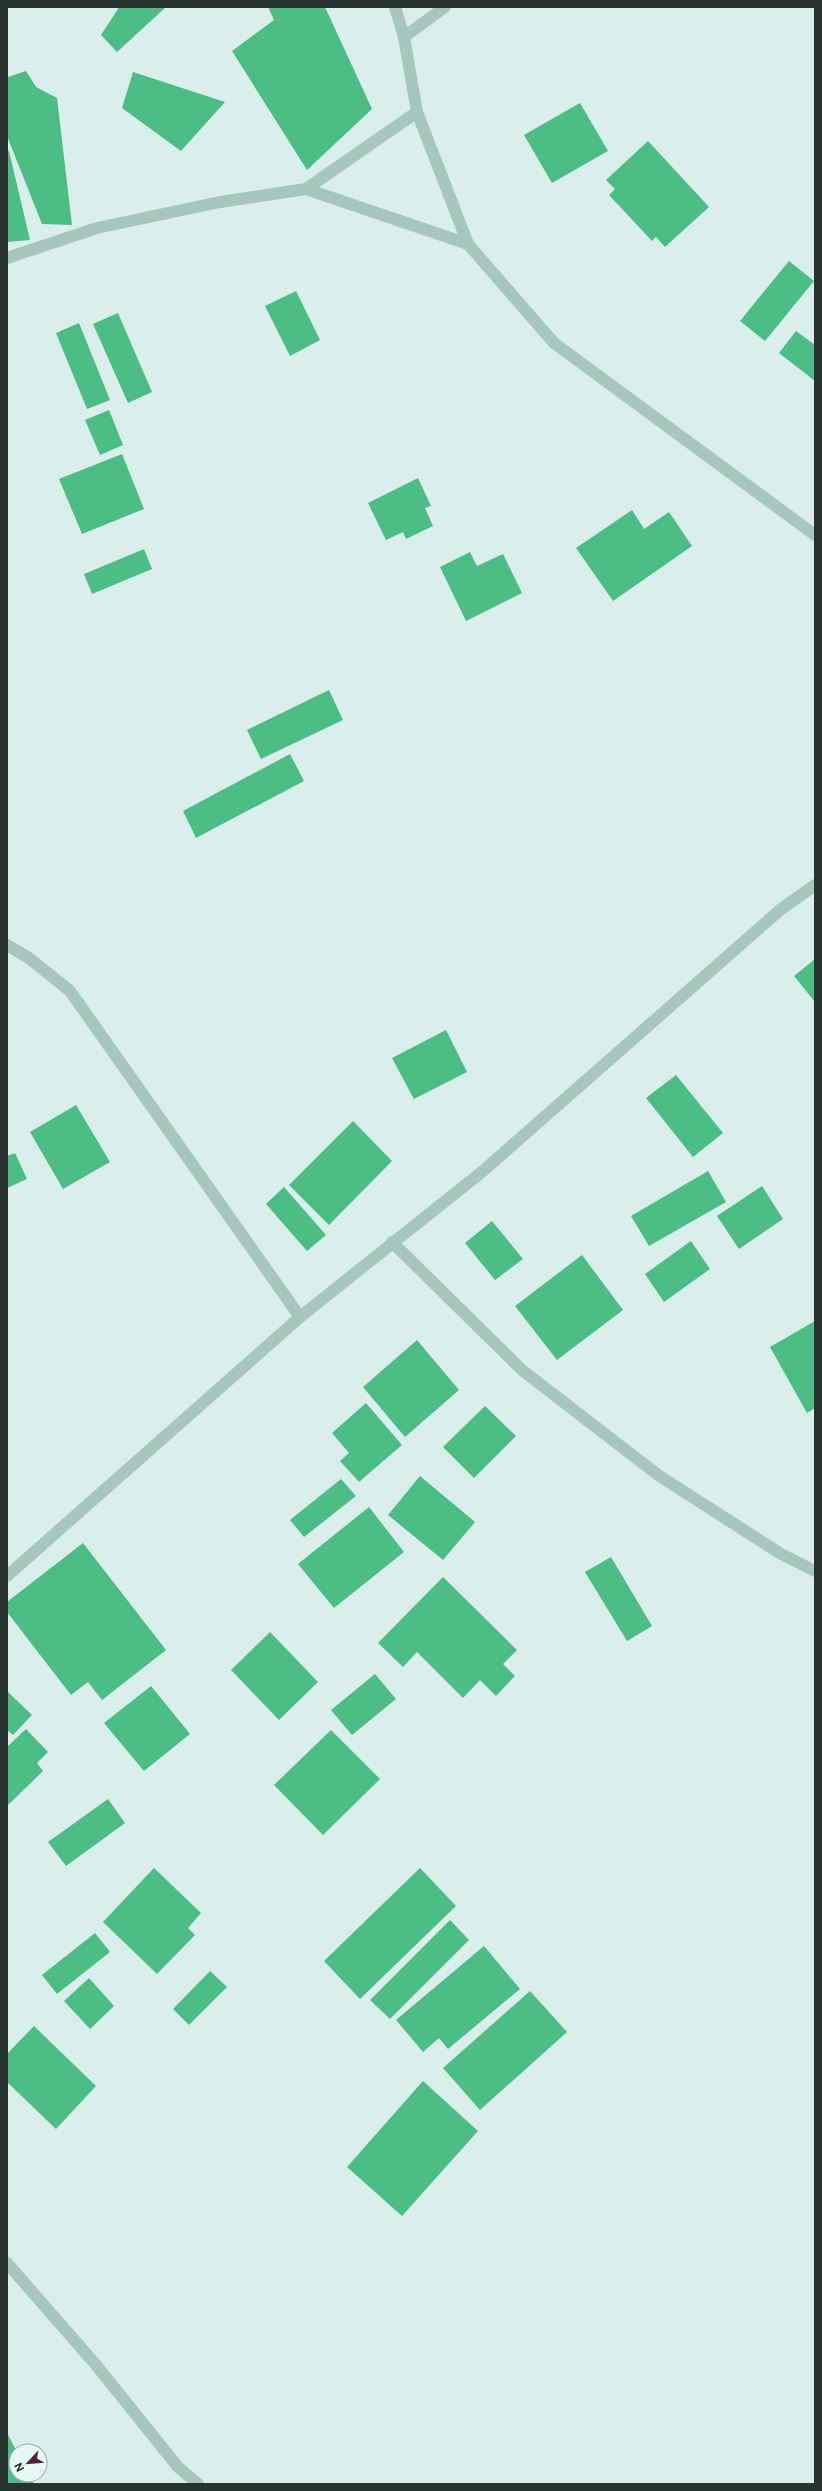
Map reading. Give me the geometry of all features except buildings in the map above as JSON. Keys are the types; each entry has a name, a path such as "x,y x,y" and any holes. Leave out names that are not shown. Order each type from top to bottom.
{"street":[{"path":"395,7 404,37 418,112 468,244 554,343 815,535"},
{"path":"404,37 444,7"},
{"path":"7,258 97,228 220,202 306,189 418,112"},
{"path":"306,189 468,244"},
{"path":"7,1576 300,1317 392,1242 483,1171 780,910 815,886"},
{"path":"7,945 29,958 70,991 300,1317"},
{"path":"392,1242 522,1370 658,1474 781,1554 815,1571"},
{"path":"7,2263 96,2365 178,2467 198,2484"}]}
